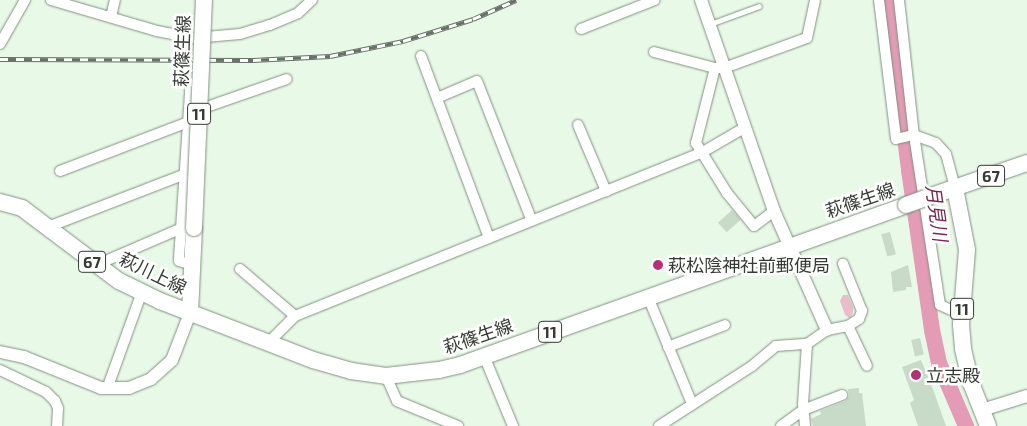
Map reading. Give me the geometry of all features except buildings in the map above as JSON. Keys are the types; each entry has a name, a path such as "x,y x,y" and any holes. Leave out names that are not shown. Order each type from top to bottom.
{"main road":[{"name":"萩篠生線","path":"204,0 188,228 192,265 190,313 268,343 351,371 386,376 439,370 484,356 955,188"},
{"name":"67","path":"955,188 1027,163"},
{"name":"11","path":"955,188 967,250 962,315 967,368 988,426"},
{"name":"萩川上線","path":"0,202 22,208 118,281 190,313"}],"street":[{"path":"0,44 25,0"},
{"path":"51,0 174,35 194,38 240,34 270,25 298,13 312,0"},
{"path":"111,17 115,0"},
{"path":"581,29 655,0"},
{"path":"701,0 710,25 720,68 774,211 826,330"},
{"path":"879,0 896,139 914,135 936,143 946,154 955,188"},
{"path":"899,0 914,135 940,305 962,315"},
{"path":"654,52 720,68 807,38 815,2"},
{"path":"421,56 489,238"},
{"path":"720,68 696,144 728,193 754,226 774,211"},
{"path":"96,266 188,228 185,174 191,78"},
{"path":"60,171 287,79"},
{"path":"437,98 477,81 532,221"},
{"path":"578,125 606,191"},
{"path":"268,343 295,316 701,153 744,128"},
{"path":"48,227 185,174"},
{"path":"659,426 752,366 776,346 807,344 826,330 848,326 859,319 862,311 843,264"},
{"path":"240,269 295,316"},
{"path":"108,389 142,292"},
{"path":"648,297 692,404"},
{"path":"0,352 24,357 84,382 108,389 140,385 162,371 175,352 190,313"},
{"path":"668,347 725,325"},
{"path":"848,326 867,366"},
{"path":"805,426 803,410 807,344"},
{"path":"484,356 513,426"},
{"path":"0,370 46,392 55,401 58,408 57,426"},
{"path":"386,376 397,401 458,426"},
{"path":"781,426 803,410 842,395"},
{"path":"982,410 1027,396"}],"lane":[{"path":"710,25 759,6"}],"shaded area":[{"path":"843,295 848,295 853,307 853,313 850,318 845,315 840,301"}],"waterway":[{"name":"月見川","path":"887,0 932,330 939,363 966,426"}],"railway":[{"path":"0,59 253,60 330,56 403,41 473,19 516,0"}],"place":[{"name":"萩松陰神社前郵便局","path":"658,265"},
{"name":"立志殿","path":"916,375"}]}
